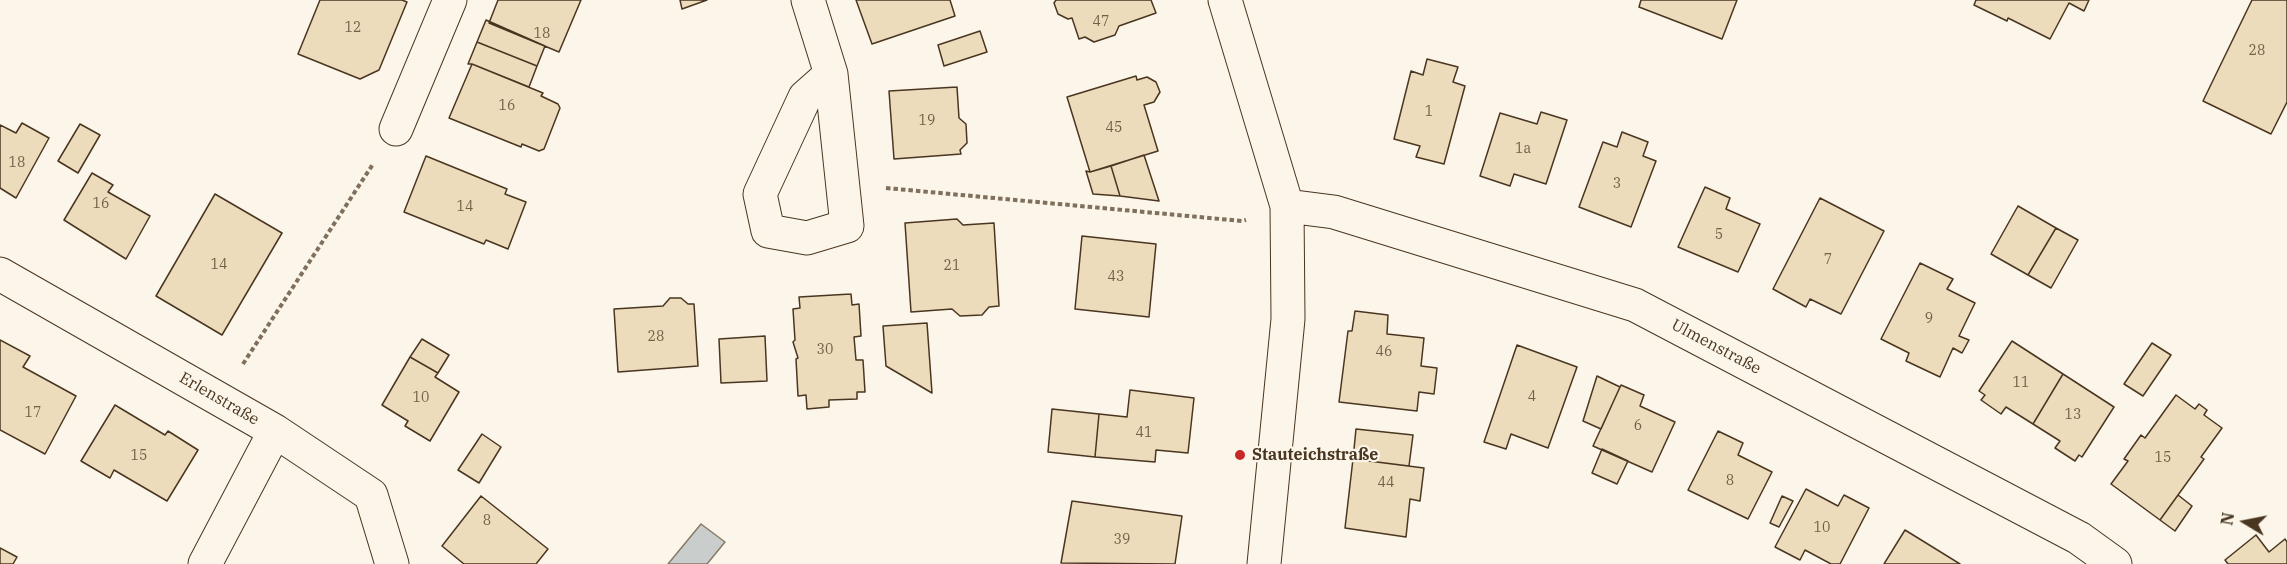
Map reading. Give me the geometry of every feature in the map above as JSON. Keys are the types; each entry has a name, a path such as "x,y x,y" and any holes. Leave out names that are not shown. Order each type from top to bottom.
{"street":[{"path":"396,129 450,0"},
{"path":"808,0 831,74 847,226 807,238 768,231 760,194 805,97 831,74"},
{"path":"1225,0 1287,206 1288,319 1264,564"},
{"name":"Ulmenstraße","path":"1287,206 1334,212 1635,304 2079,538 2115,564"},
{"name":"Erlenstraße","path":"0,274 275,431 371,495 392,564"},
{"path":"205,564 275,431"}],"path":[{"path":"219,399 396,129"},
{"path":"844,186 1242,221 1287,206"}],"shaded area":[{"path":"701,524 725,542 707,564 668,564"}],"building":[{"path":"320,0 402,0 407,2 379,70 360,79 298,54"},
{"path":"498,0 581,0 559,52 489,23"},
{"path":"680,0 707,0 682,9"},
{"path":"856,0 950,0 955,16 872,44"},
{"path":"1056,0 1151,0 1156,13 1119,26 1115,35 1094,42 1085,37 1079,39 1072,18 1068,19 1058,14 1054,3"},
{"path":"1641,0 1737,0 1722,39 1639,7"},
{"path":"1976,0 2089,0 2084,11 2069,3 2050,39 2008,18 2007,21 1974,5"},
{"path":"2252,0 2287,0 2287,102 2271,134 2203,101"},
{"path":"486,20 545,46 537,66 477,42"},
{"path":"980,31 987,52 944,66 938,45"},
{"path":"477,42 537,66 529,87 468,64"},
{"path":"1427,59 1458,67 1453,82 1465,86 1444,164 1416,157 1420,146 1394,139 1411,71 1423,75"},
{"path":"472,64 543,93 541,96 558,104 560,108 544,149 539,151 522,144 521,147 449,118"},
{"path":"1136,76 1137,80 1147,77 1156,82 1160,92 1154,102 1144,105 1158,151 1090,172 1067,97"},
{"path":"957,87 959,118 966,124 967,143 960,150 961,154 894,159 889,91"},
{"path":"1541,112 1567,120 1546,184 1514,174 1510,186 1480,176 1500,113 1537,124"},
{"path":"22,123 49,138 16,198 0,188 0,125 16,133"},
{"path":"80,124 100,135 78,173 58,161"},
{"path":"1622,132 1648,142 1643,156 1656,161 1631,227 1579,207 1603,142 1617,147"},
{"path":"1144,155 1159,201 1120,196 1111,166"},
{"path":"426,156 507,189 505,194 526,202 508,249 486,240 484,244 404,212"},
{"path":"1111,166 1120,196 1093,194 1086,171"},
{"path":"92,173 113,185 108,192 150,216 126,259 64,220"},
{"path":"1705,187 1730,198 1726,209 1760,224 1738,272 1678,247"},
{"path":"215,194 282,233 222,335 156,296"},
{"path":"1820,198 1884,231 1841,314 1810,299 1806,307 1773,289"},
{"path":"2018,206 2056,228 2028,275 1991,254"},
{"path":"957,219 963,225 994,223 999,306 989,307 982,315 960,316 952,309 911,312 905,223"},
{"path":"2056,228 2078,240 2051,288 2028,275"},
{"path":"1082,236 1156,244 1149,317 1075,309"},
{"path":"1920,263 1953,279 1947,289 1975,303 1959,336 1969,340 1962,353 1953,348 1940,377 1906,361 1909,353 1881,339"},
{"path":"851,294 852,305 859,304 861,336 854,337 856,360 863,360 865,392 857,392 857,399 829,400 829,407 807,409 806,395 798,396 796,359 798,358 793,342 795,340 793,309 800,308 799,297"},
{"path":"670,298 681,298 688,304 694,304 698,366 618,372 614,309 663,306"},
{"path":"1355,311 1388,315 1387,334 1424,338 1421,366 1437,368 1434,394 1419,392 1417,411 1339,402 1348,331 1352,331"},
{"path":"927,323 932,393 886,366 883,326"},
{"path":"765,336 767,381 721,383 719,339"},
{"path":"422,339 449,355 438,373 410,357"},
{"path":"0,340 30,356 23,367 76,396 45,454 0,430"},
{"path":"2012,341 2063,374 2033,424 2006,407 2001,414 1981,400 1985,395 1979,391"},
{"path":"2152,343 2171,355 2143,396 2124,384"},
{"path":"1517,345 1577,367 1548,448 1511,434 1506,449 1484,442"},
{"path":"410,357 438,373 435,377 459,392 430,441 405,426 408,421 382,405"},
{"path":"2063,374 2114,407 2082,457 2079,455 2075,461 2055,448 2060,441 2033,424"},
{"path":"1597,376 1620,387 1601,429 1583,421"},
{"path":"1621,385 1644,395 1640,406 1675,422 1652,472 1593,446"},
{"path":"1130,390 1194,398 1188,453 1156,450 1155,462 1095,457 1099,414 1127,417"},
{"path":"2176,395 2195,409 2199,404 2207,410 2204,415 2222,428 2201,457 2204,459 2160,520 2111,484 2128,461 2124,459 2141,435 2145,438"},
{"path":"115,405 165,435 168,431 198,450 167,501 114,470 110,478 81,461"},
{"path":"1052,409 1099,414 1095,457 1048,452"},
{"path":"1356,429 1413,435 1409,466 1353,459"},
{"path":"1718,431 1743,443 1738,455 1772,472 1748,519 1688,490"},
{"path":"482,434 501,447 479,483 458,470"},
{"path":"1602,449 1628,461 1617,484 1592,473"},
{"path":"1353,459 1424,468 1420,501 1410,499 1406,537 1345,528"},
{"path":"1806,489 1838,506 1844,495 1869,508 1840,564 1831,564 1805,550 1800,560 1775,547"},
{"path":"2178,495 2192,506 2175,531 2160,520"},
{"path":"481,496 548,549 536,564 464,564 442,546"},
{"path":"1782,496 1793,501 1779,527 1770,523"},
{"path":"1072,501 1182,516 1175,564 1061,563"},
{"path":"1905,530 1960,564 1884,564"},
{"path":"2256,535 2269,552 2285,539 2287,564 2228,564 2225,560"},
{"path":"0,548 17,557 13,564 0,564"}],"place":[{"name":"Stauteichstraße","path":"1240,455"}]}
